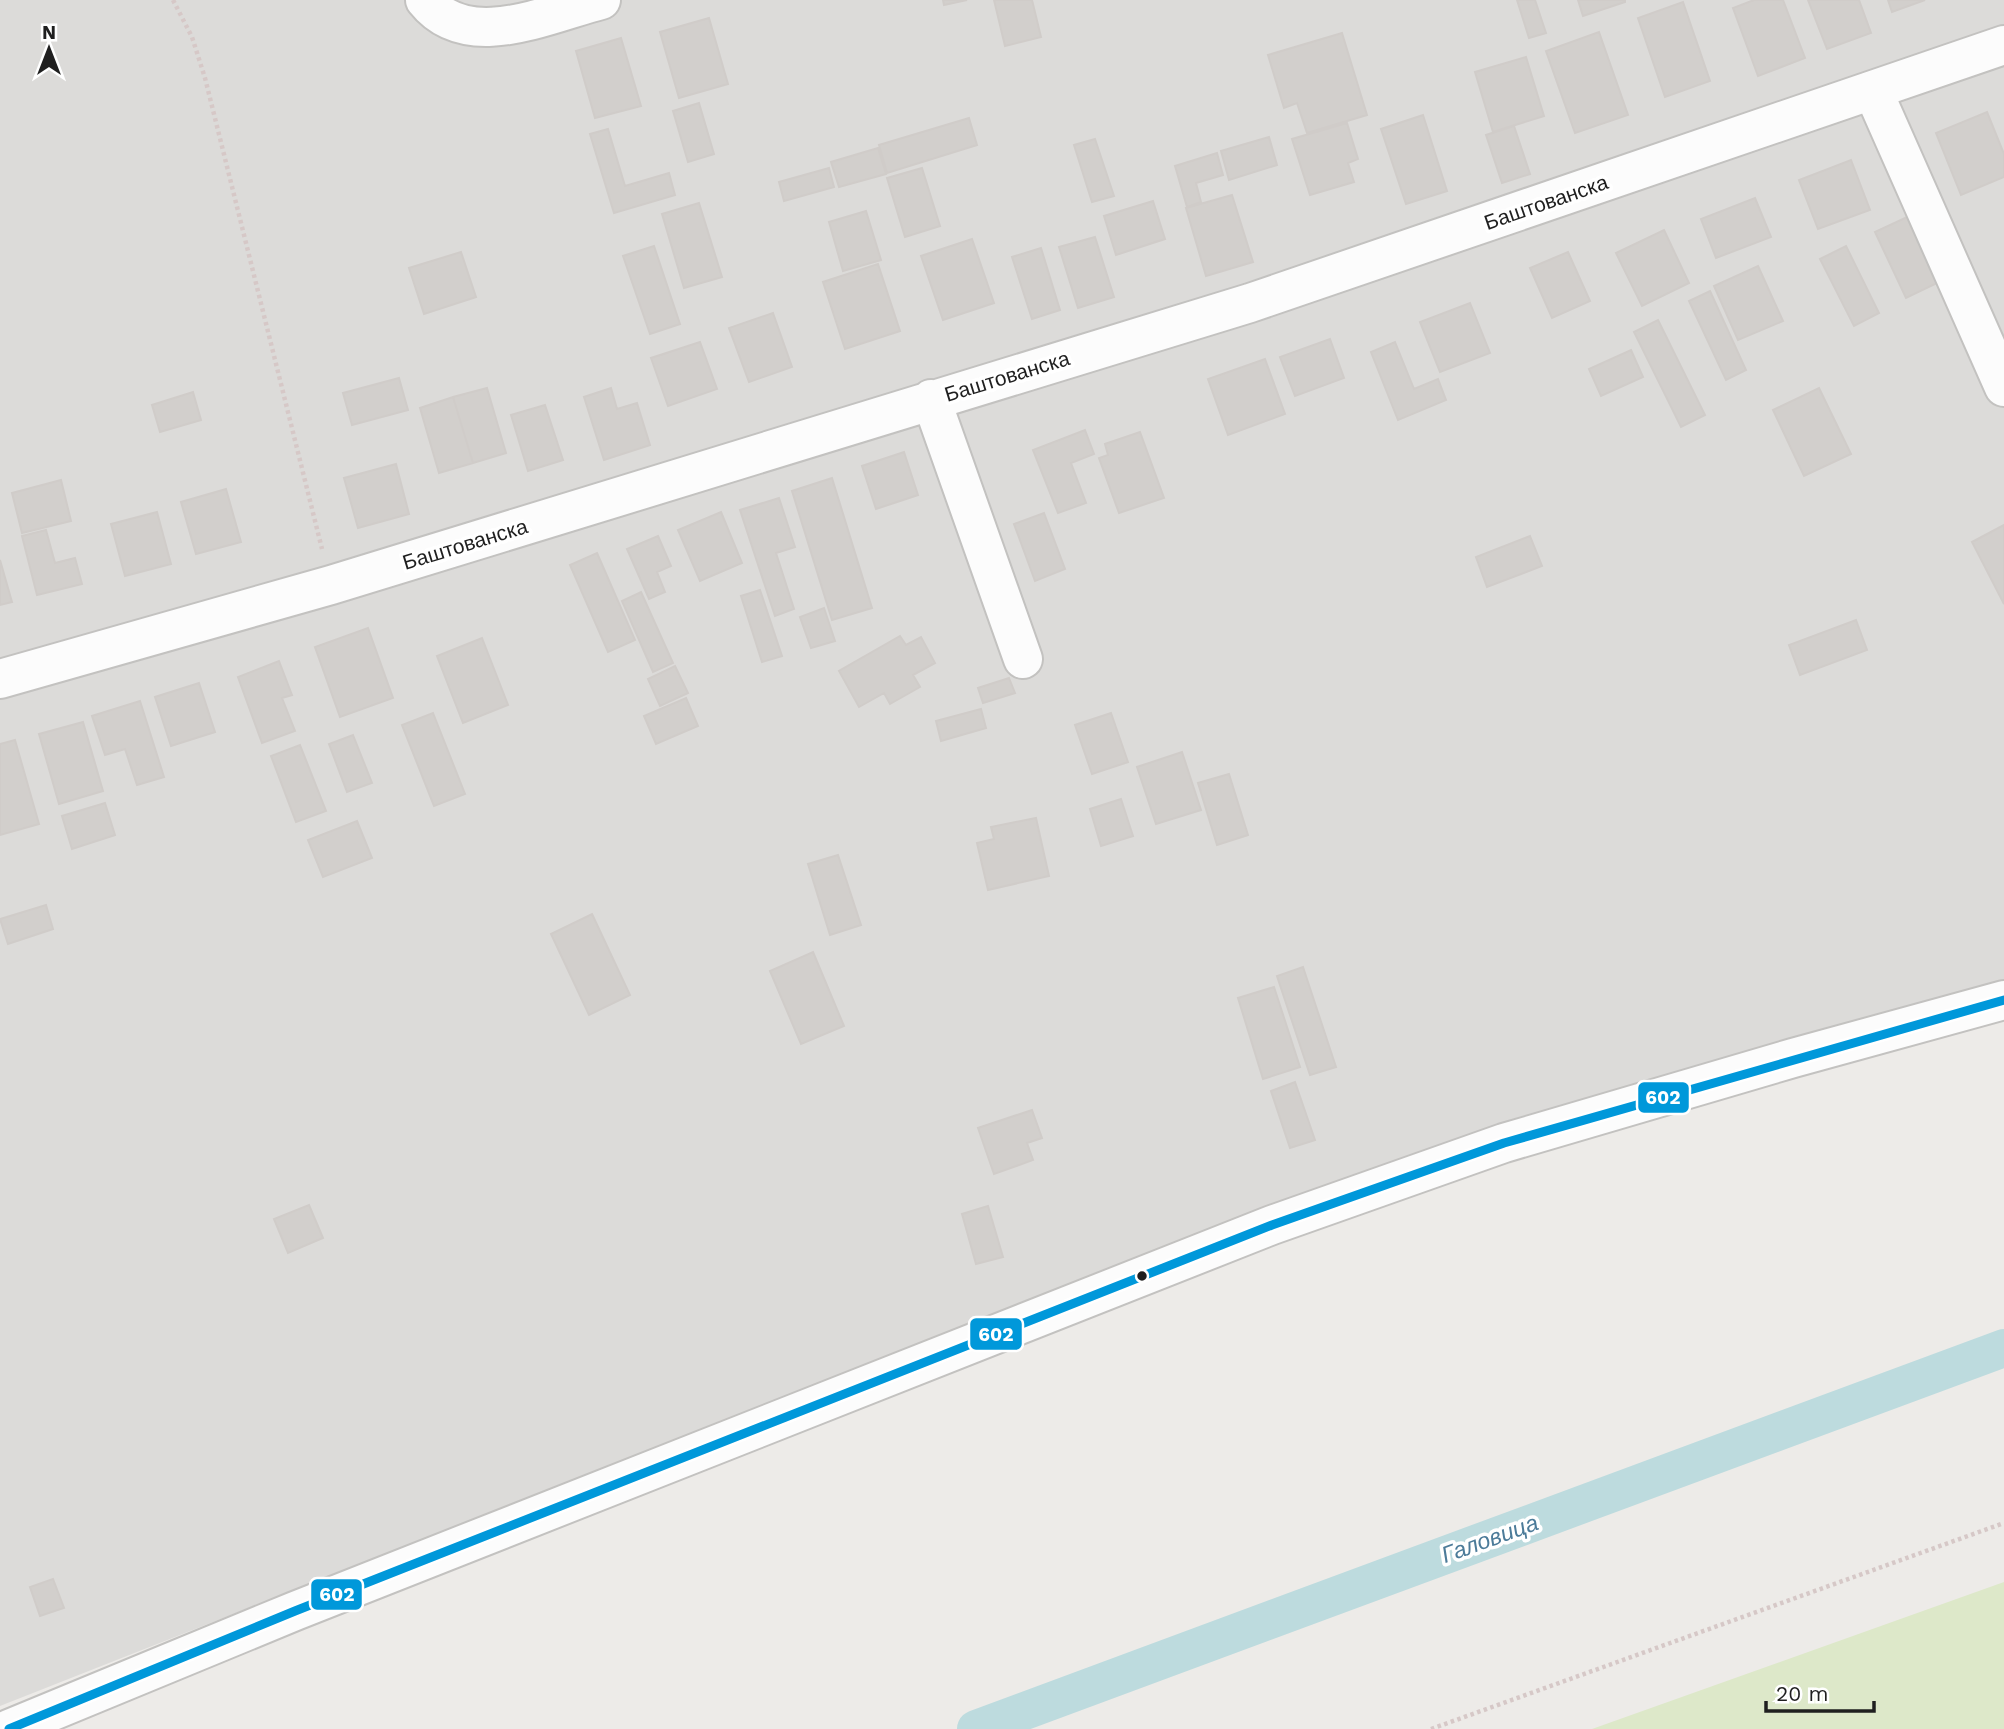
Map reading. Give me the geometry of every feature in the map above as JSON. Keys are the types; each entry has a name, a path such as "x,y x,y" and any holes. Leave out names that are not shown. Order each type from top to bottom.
{"street":[{"path":"425,0 448,22 484,28 601,0"},
{"name":"Баштованска","path":"0,679 331,585 1250,303 2004,45"},
{"path":"1873,91 2004,387"},
{"path":"931,399 1023,659"},
{"path":"9,1729 295,1611 1272,1225 1504,1143 1793,1058 2004,1000"}],"path":[{"path":"173,0 192,37 205,78 331,585"},
{"path":"1431,1729 2004,1523"}],"shaded area":[{"path":"0,0 2004,0 2004,987 846,1372 0,1706"}],"green space":[{"path":"2004,1582 2004,1729 1592,1729"}],"building":[{"path":"943,0 967,0 944,5"},
{"path":"994,0 1032,0 1041,37 1005,46"},
{"path":"1517,0 1535,0 1546,33 1529,38"},
{"path":"1578,0 1625,0 1625,2 1583,16"},
{"path":"1754,0 1783,0 1805,58 1758,76 1733,8"},
{"path":"1808,0 1859,0 1871,33 1827,49"},
{"path":"1888,0 1925,0 1892,12"},
{"path":"1683,2 1710,81 1665,97 1638,18"},
{"path":"709,18 728,84 679,98 660,32"},
{"path":"1599,32 1628,115 1575,133 1546,51"},
{"path":"1342,33 1367,115 1307,133 1297,103 1284,108 1268,55"},
{"path":"621,38 641,106 595,118 576,51"},
{"path":"1526,57 1544,116 1493,132 1475,72"},
{"path":"699,103 714,154 688,162 673,111"},
{"path":"1987,112 2004,154 2004,177 1961,195 1936,133"},
{"path":"1423,115 1447,191 1406,204 1381,129"},
{"path":"969,118 977,145 887,173 879,145"},
{"path":"1347,123 1358,159 1348,163 1354,182 1310,195 1292,139"},
{"path":"1514,126 1530,174 1502,183 1486,135"},
{"path":"608,129 625,186 669,173 675,195 614,213 590,134"},
{"path":"1269,137 1277,165 1229,180 1221,151"},
{"path":"1095,139 1114,196 1092,202 1074,145"},
{"path":"878,148 886,174 839,187 831,162"},
{"path":"1217,153 1223,175 1196,183 1201,202 1187,207 1175,166"},
{"path":"1851,160 1870,210 1818,229 1799,180"},
{"path":"829,168 834,187 784,201 779,182"},
{"path":"922,168 940,226 905,237 887,178"},
{"path":"1232,195 1253,262 1206,276 1186,208"},
{"path":"1755,198 1771,237 1716,258 1701,219"},
{"path":"1153,201 1165,239 1116,255 1104,216"},
{"path":"699,203 722,277 684,288 662,214"},
{"path":"866,211 881,260 843,271 829,222"},
{"path":"1907,217 1937,283 1906,298 1875,232"},
{"path":"1664,230 1689,283 1642,306 1616,253"},
{"path":"1095,237 1114,297 1078,308 1059,247"},
{"path":"972,239 994,303 943,320 921,256"},
{"path":"654,246 680,324 650,334 623,256"},
{"path":"1846,246 1879,313 1854,326 1820,259"},
{"path":"1041,248 1060,310 1032,319 1012,257"},
{"path":"461,252 476,297 424,314 409,268"},
{"path":"1568,252 1590,301 1552,318 1530,268"},
{"path":"878,264 900,331 845,349 823,282"},
{"path":"1758,266 1783,321 1738,340 1714,286"},
{"path":"1710,291 1746,370 1726,380 1689,301"},
{"path":"1470,303 1490,353 1440,372 1420,322"},
{"path":"773,313 792,367 749,382 729,328"},
{"path":"1658,320 1705,415 1681,427 1634,332"},
{"path":"1330,339 1344,378 1295,396 1280,357"},
{"path":"700,342 717,389 668,406 651,358"},
{"path":"1395,342 1414,389 1438,379 1446,400 1398,420 1371,352"},
{"path":"1631,350 1643,377 1601,396 1589,369"},
{"path":"1265,359 1285,414 1228,435 1208,379"},
{"path":"399,378 408,410 352,425 343,393"},
{"path":"487,388 506,453 473,463 453,397"},
{"path":"611,388 617,409 637,403 650,445 604,460 584,397"},
{"path":"1819,388 1851,454 1804,476 1773,410"},
{"path":"193,392 201,420 160,432 152,405"},
{"path":"453,397 473,463 439,473 420,408"},
{"path":"545,405 563,460 528,471 511,415"},
{"path":"1085,430 1094,454 1071,463 1086,503 1058,513 1033,450"},
{"path":"1140,432 1164,498 1119,513 1099,458 1108,455 1105,444"},
{"path":"904,452 918,495 876,509 862,466"},
{"path":"396,464 409,514 358,528 344,478"},
{"path":"832,478 872,608 832,620 792,491"},
{"path":"61,480 71,521 22,533 12,493"},
{"path":"226,489 241,542 196,554 181,502"},
{"path":"779,498 795,547 776,553 794,609 775,616 740,510"},
{"path":"157,512 171,564 125,576 111,524"},
{"path":"721,512 742,563 700,581 678,530"},
{"path":"1044,513 1065,569 1035,581 1014,524"},
{"path":"2004,525 2004,604 1972,542"},
{"path":"46,530 55,563 75,558 82,584 37,595 22,536"},
{"path":"658,536 671,566 657,572 665,592 649,599 627,549"},
{"path":"1530,536 1542,566 1487,587 1476,557"},
{"path":"597,553 635,640 608,652 570,565"},
{"path":"0,560 12,602 0,605"},
{"path":"760,590 782,656 762,662 741,596"},
{"path":"641,592 673,663 653,672 622,601"},
{"path":"824,608 835,641 811,648 800,617"},
{"path":"1856,620 1867,650 1800,675 1789,645"},
{"path":"368,628 393,698 340,717 315,647"},
{"path":"900,636 906,645 921,637 935,663 913,675 920,687 890,704 884,693 859,707 839,671"},
{"path":"482,638 508,705 463,723 437,656"},
{"path":"279,661 292,695 282,698 295,731 262,743 238,677"},
{"path":"675,666 688,693 660,706 648,679"},
{"path":"1009,678 1015,693 983,703 978,688"},
{"path":"199,683 215,732 171,746 155,697"},
{"path":"686,698 698,726 656,744 644,716"},
{"path":"140,701 164,777 137,785 125,749 105,755 92,716"},
{"path":"981,709 986,728 941,741 936,721"},
{"path":"433,713 465,794 434,806 402,725"},
{"path":"1111,713 1128,762 1092,774 1075,725"},
{"path":"83,722 103,791 59,804 39,734"},
{"path":"353,735 372,783 347,792 329,744"},
{"path":"15,740 39,824 0,835 0,744"},
{"path":"300,745 326,811 296,822 271,756"},
{"path":"1182,752 1201,810 1156,824 1137,767"},
{"path":"1229,774 1248,835 1217,845 1198,783"},
{"path":"1121,799 1133,836 1101,846 1090,809"},
{"path":"105,803 115,835 72,849 62,816"},
{"path":"1036,818 1049,876 988,890 977,843 994,839 991,827"},
{"path":"357,821 372,858 323,877 308,840"},
{"path":"838,855 861,925 830,935 808,864"},
{"path":"46,905 53,929 8,944 0,919"},
{"path":"592,914 630,995 589,1015 551,934"},
{"path":"813,952 844,1026 801,1044 770,971"},
{"path":"1303,967 1336,1067 1310,1075 1277,976"},
{"path":"1274,987 1300,1067 1263,1079 1238,998"},
{"path":"1295,1082 1315,1140 1290,1148 1271,1091"},
{"path":"1032,1110 1042,1138 1027,1143 1033,1160 994,1174 978,1128"},
{"path":"309,1205 323,1238 288,1253 274,1219"},
{"path":"988,1206 1003,1257 976,1264 962,1214"},
{"path":"53,1579 64,1608 40,1616 30,1587"}],"waterway":[{"name":"Галовица","path":"976,1729 2004,1348"}],"transit line":[{"name":"602","path":"9,1729 295,1611 1272,1225 1504,1143 2004,1000"}]}
